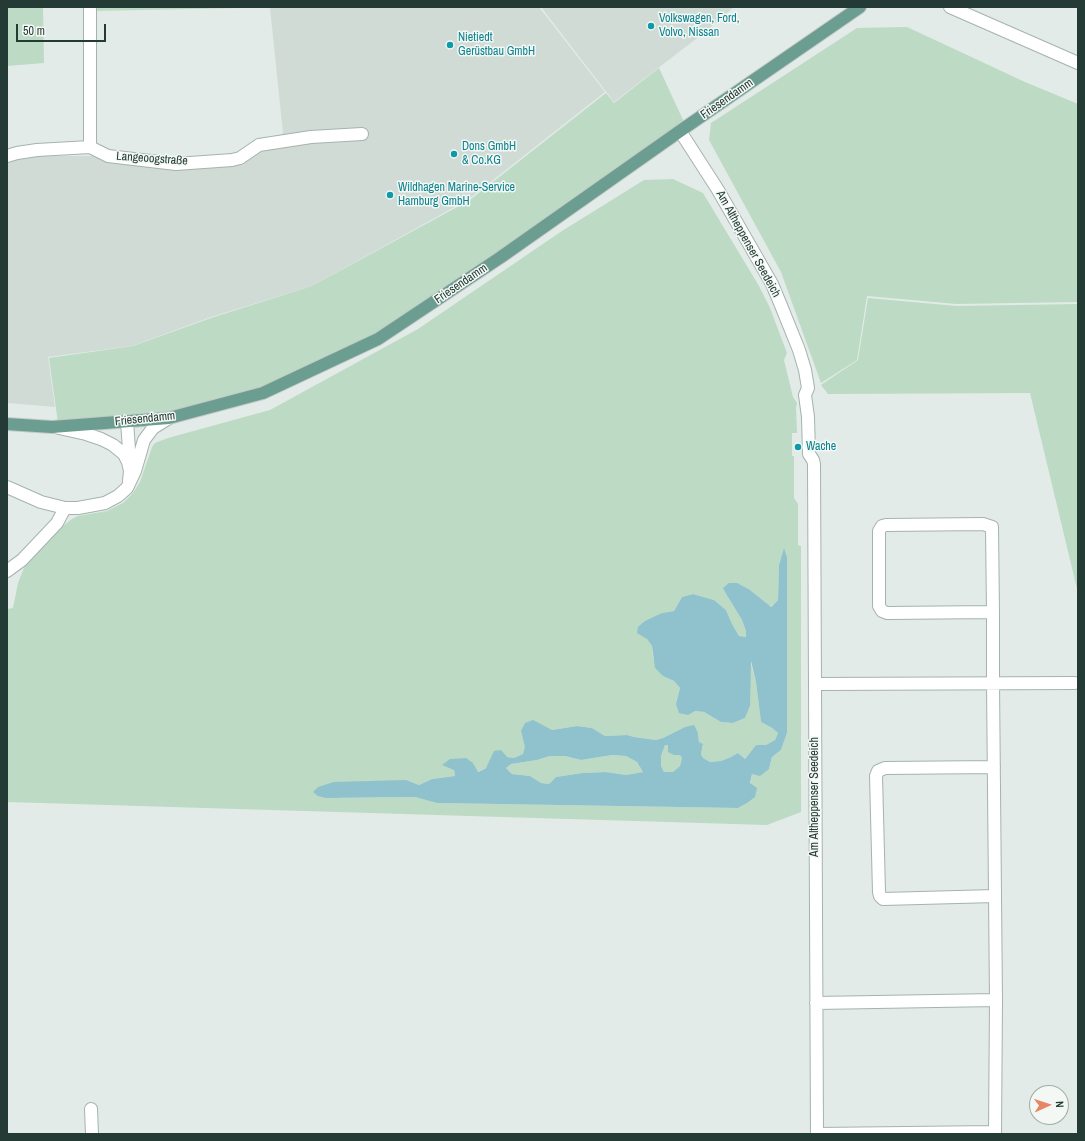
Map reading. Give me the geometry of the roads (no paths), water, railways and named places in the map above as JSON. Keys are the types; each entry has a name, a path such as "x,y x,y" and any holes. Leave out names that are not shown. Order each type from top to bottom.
{"main road":[{"name":"Friesendamm","path":"7,424 52,427 169,418 263,393 378,339 501,257 860,7"}],"street":[{"path":"90,7 90,147"},
{"path":"950,7 1078,63"},
{"name":"Am Altheppenser Seedeich","path":"680,131 718,190 772,284 785,314 805,370 808,388 805,395 808,417 809,454 813,460 816,1134"},
{"name":"Langeoogstraße","path":"7,156 37,150 90,147 108,156 176,164 232,160 240,158 259,145 311,137 362,134"},
{"path":"144,440 153,428 169,418"},
{"path":"7,487 41,502 65,508 78,508 105,503 118,496 127,488 135,471 144,440 145,431 144,426 141,423 131,421 130,479 127,488"},
{"path":"52,427 86,434 113,445 124,454 130,471"},
{"path":"7,571 22,560 58,523 65,508"},
{"path":"816,1134 995,1133 996,1000 993,683 993,612 992,527 983,524 882,526 879,531 879,606 882,611 887,613 993,612"},
{"path":"815,684 1076,683"},
{"path":"994,767 884,768 878,771 876,776 878,892 880,896 883,899 995,896"},
{"path":"816,1003 996,1000"},
{"path":"91,1109 92,1134"}],"water":[{"path":"784,548 787,557 787,733 781,750 772,757 769,769 760,776 752,774 750,783 757,788 755,797 738,808 437,803 415,797 326,798 318,796 313,792 318,787 334,782 406,780 419,785 432,779 455,776 454,770 442,765 450,759 466,758 473,763 478,772 486,768 494,751 501,750 507,757 514,758 523,754 525,747 521,731 525,723 533,720 552,730 577,726 592,728 605,736 627,735 656,740 685,727 694,725 698,733 699,742 703,744 701,754 703,758 710,762 721,761 738,753 745,759 756,745 766,745 775,740 778,733 761,722 756,682 751,661 750,706 745,718 733,723 721,722 704,712 695,711 688,715 679,713 676,704 680,688 674,681 663,676 655,668 652,646 647,639 637,633 638,627 645,621 662,613 674,611 682,597 693,594 714,600 726,610 739,636 746,637 746,631 742,620 723,588 729,583 737,583 750,590 771,607 778,600 779,565","holes":["665,745 668,745 668,752 674,755 680,755 682,758 680,766 673,772 664,772 661,766 661,756","612,755 626,756 637,762 643,772 626,775 606,772 582,773 556,777 549,784 541,783 530,776 512,774 506,768 511,764 537,760 550,756 565,756 581,760"]}],"place":[{"name":"Volkswagen, Ford, Volvo, Nissan","path":"651,26"},
{"name":"Nietiedt Gerüstbau GmbH","path":"450,45"},
{"name":"Dons GmbH & Co.KG","path":"454,154"},
{"name":"Wildhagen Marine-Service Hamburg GmbH","path":"390,195"},
{"name":"Wache","path":"798,447"}]}
